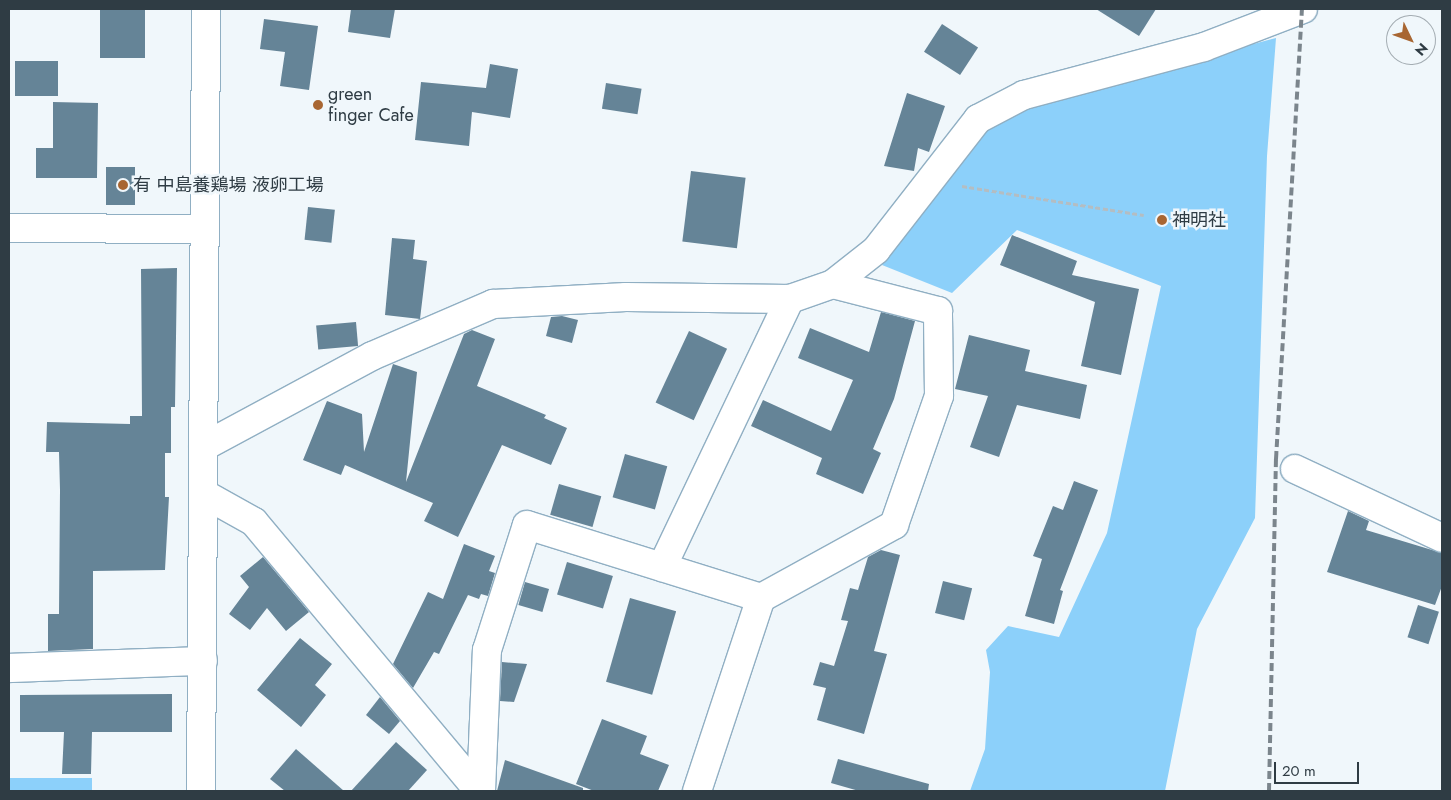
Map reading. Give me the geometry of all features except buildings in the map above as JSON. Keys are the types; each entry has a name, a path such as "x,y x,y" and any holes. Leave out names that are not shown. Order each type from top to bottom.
{"street":[{"path":"201,791 206,9"},
{"path":"203,447 372,356 493,304 626,297 790,299 833,284 876,250 978,119 1024,95 1204,48 1303,9"},
{"path":"9,228 204,229"},
{"path":"697,791 761,598 894,525 939,396 938,311 833,284"},
{"path":"662,567 790,299"},
{"path":"1295,469 1442,538"},
{"path":"204,494 254,522 480,791"},
{"path":"480,791 487,650 527,525 761,598"},
{"path":"9,668 203,661"}],"path":[{"path":"930,181 1144,215"}],"shaded area":[{"path":"1276,38 1267,156 1255,518 1197,629 1165,791 970,791 985,749 990,672 986,650 1008,626 1059,637 1107,533 1161,286 1017,230 952,293 882,265 986,128 1041,101"},
{"path":"9,778 92,778 92,791 9,791"}],"railway":[{"path":"1269,791 1276,459 1302,9"}],"place":[{"name":"green finger Cafe","path":"318,105"},
{"name":"有 中島養鶏場 液卵工場","path":"123,185"},
{"name":"神明社","path":"1162,220"}]}
